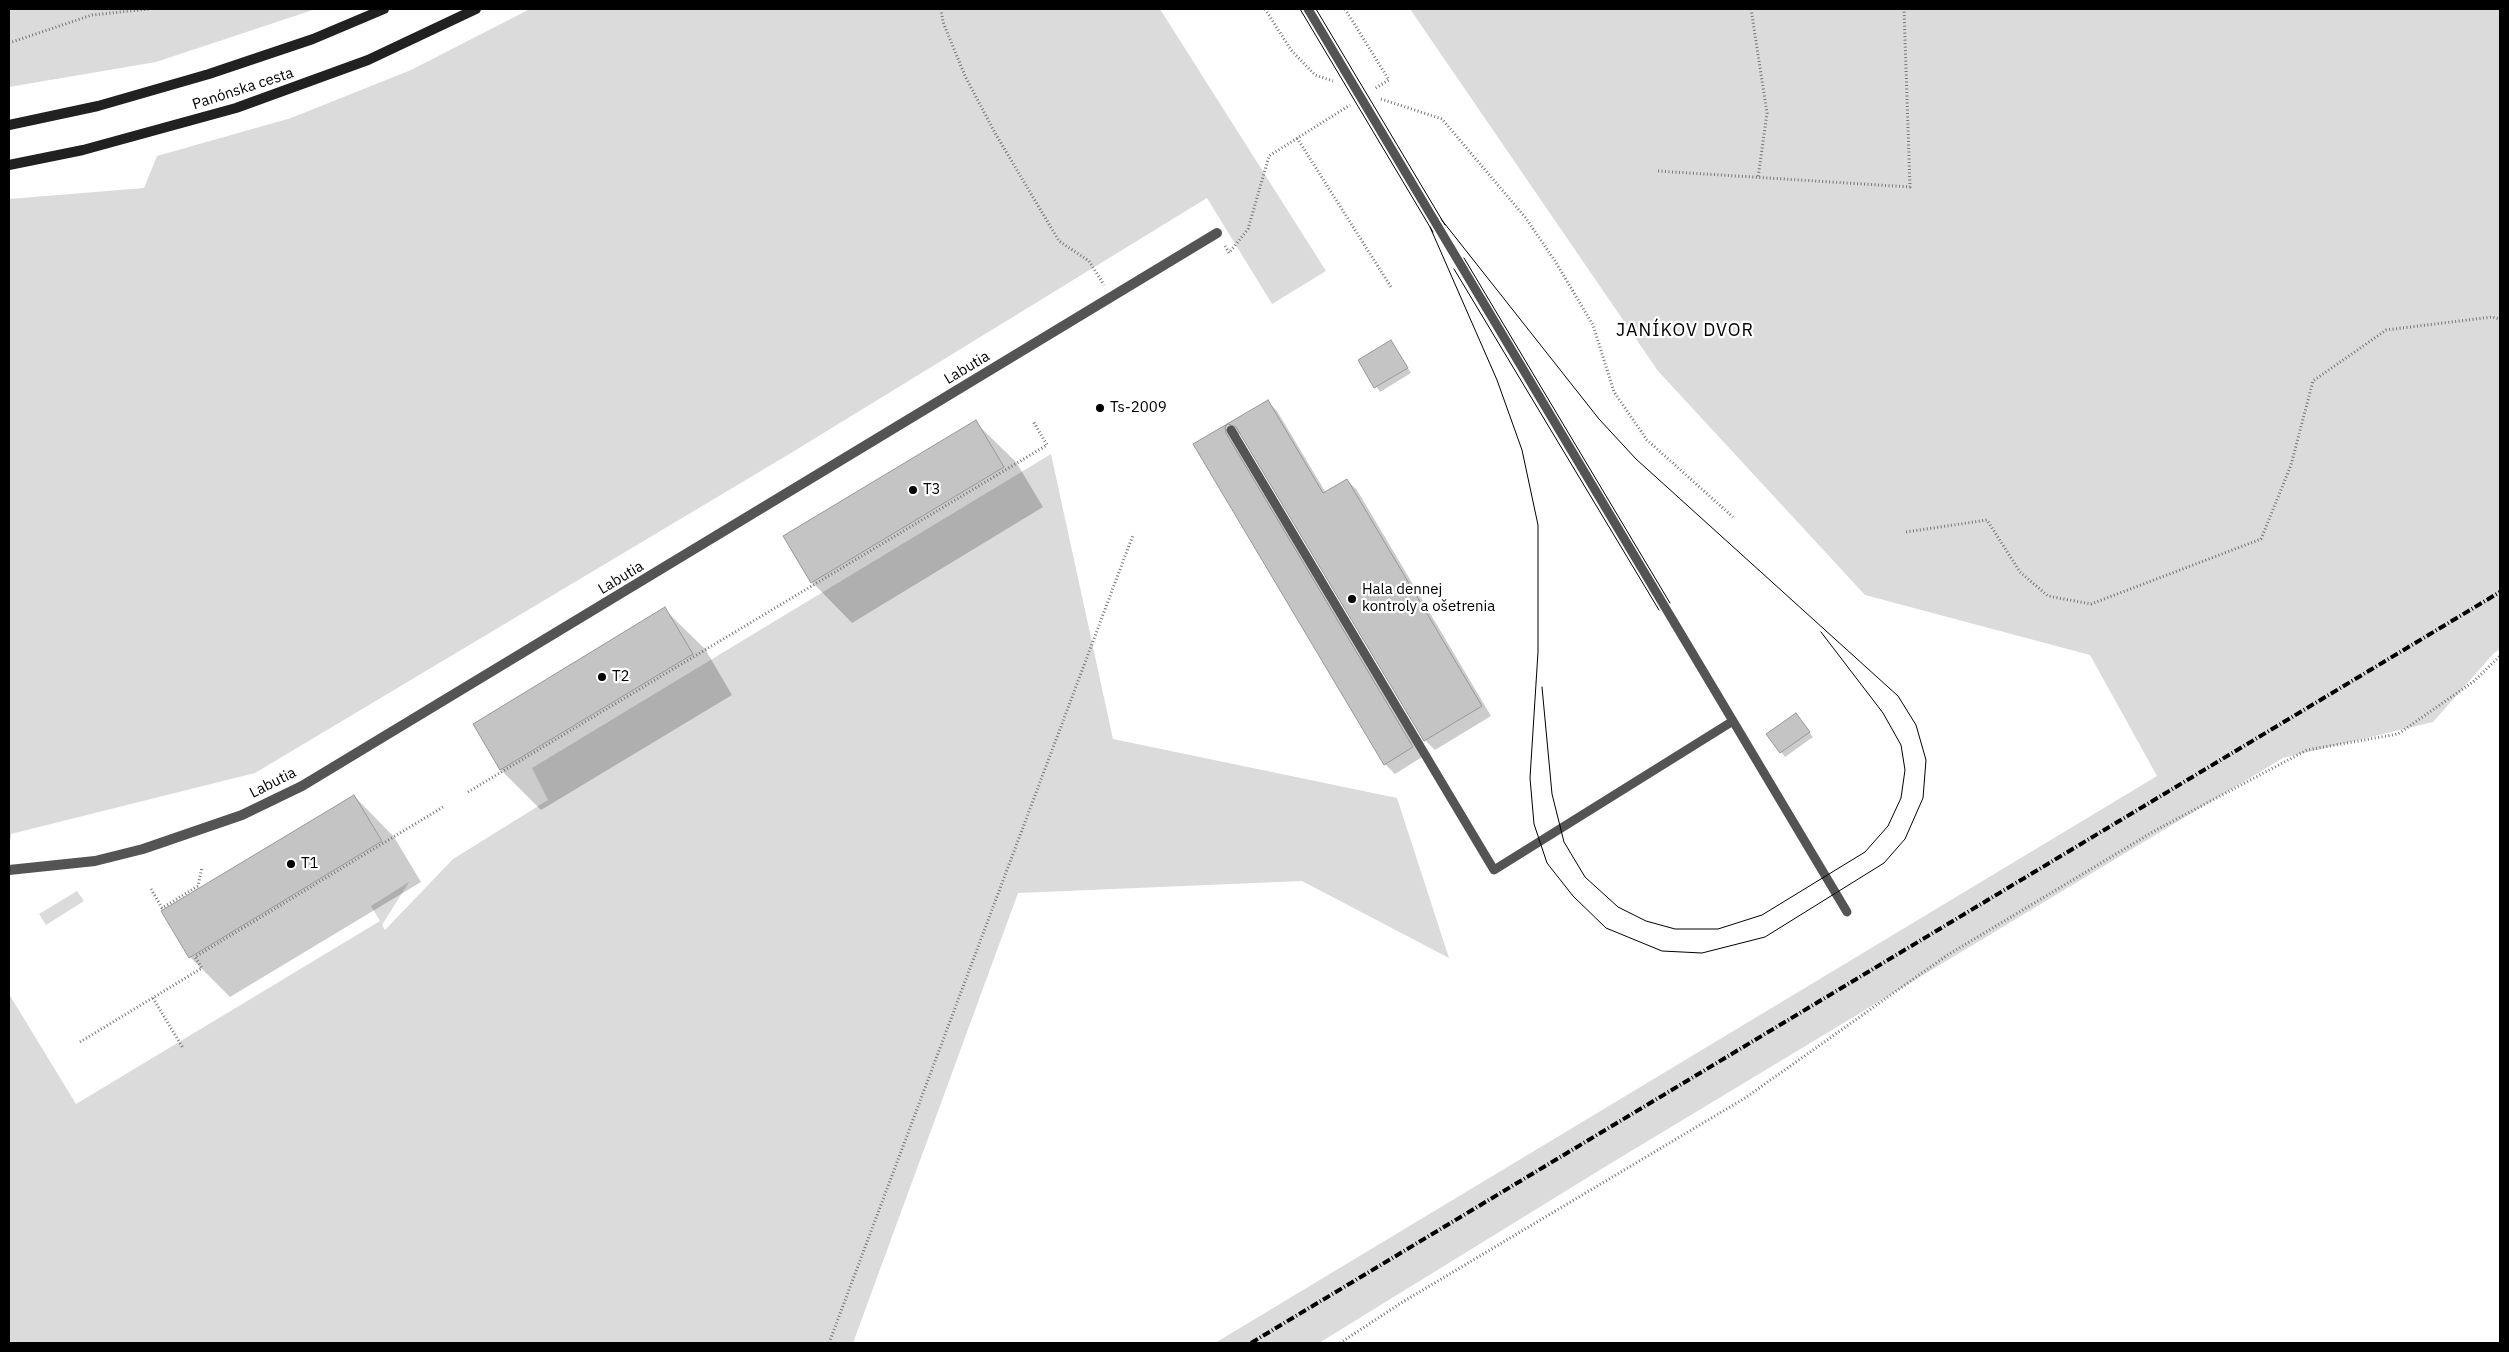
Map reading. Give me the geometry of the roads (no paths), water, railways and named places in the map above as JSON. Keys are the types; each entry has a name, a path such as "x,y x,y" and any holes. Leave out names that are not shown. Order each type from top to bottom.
{"main road":[{"name":"Panónska cesta","path":"9,125 98,106 210,74 313,39 384,9"},
{"name":"Panónska cesta","path":"9,165 83,150 236,108 368,60 476,9"}],"street":[{"name":"Labutia","path":"9,870 95,861 143,849 242,815 287,794 517,658 1217,233"}],"lane":[{"path":"1308,9 1361,94 1846,912"},
{"path":"1231,430 1494,870 1733,721"}],"tram line":[{"path":"1300,9 1433,232"},
{"path":"1316,9 1445,225"},
{"path":"1430,227 1497,380 1522,450 1538,525 1538,652 1530,778 1534,824 1547,863 1573,896 1606,928 1662,951 1702,953 1765,937 1884,863 1905,839 1923,798 1926,760 1916,725 1898,696 1636,459 1599,419 1441,219"},
{"path":"1464,258 1670,603"},
{"path":"1454,269 1659,610"},
{"path":"1542,687 1552,794 1564,842 1585,877 1618,907 1646,921 1675,929 1718,929 1762,915 1865,852 1888,826 1901,798 1905,770 1901,745 1883,713 1821,632"}],"railway":[{"path":"1251,1343 2500,592"}],"place":[{"name":"Ts-2009","path":"1100,408"},
{"name":"T3","path":"913,490"},
{"name":"Hala dennej kontroly a ošetrenia","path":"1352,599"},
{"name":"T2","path":"602,677"},
{"name":"T1","path":"291,864"}],"district":[{"name":"JANÍKOV DVOR","path":"1685,331"}]}
